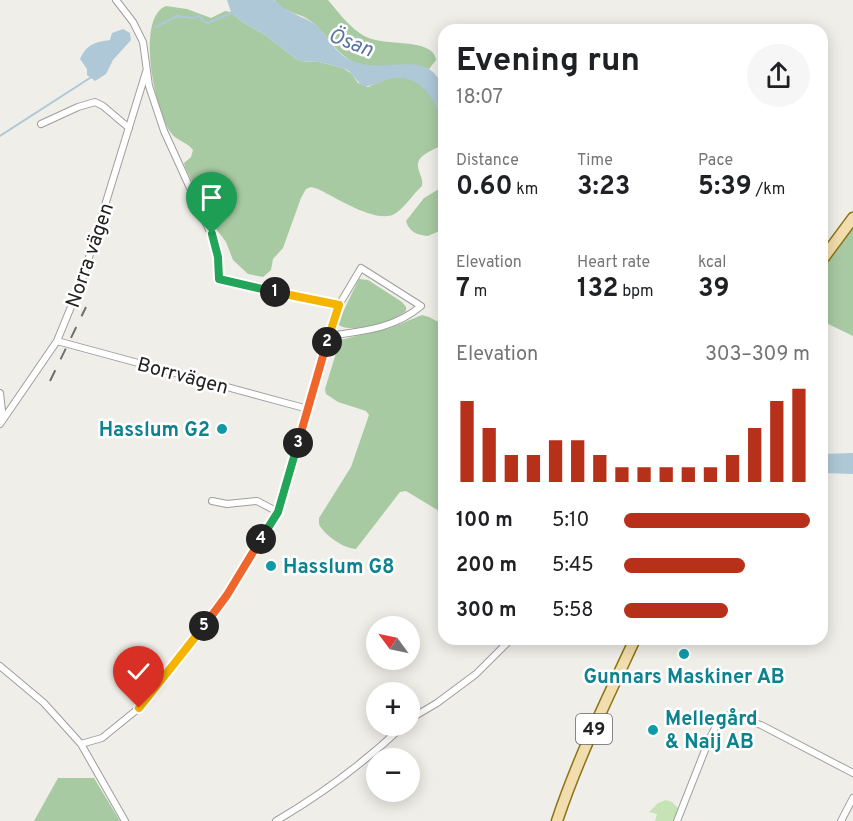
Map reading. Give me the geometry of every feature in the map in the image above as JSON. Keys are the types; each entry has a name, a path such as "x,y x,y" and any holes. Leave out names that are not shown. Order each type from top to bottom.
{"main road":[{"path":"828,252 853,218"},
{"name":"49","path":"557,821 590,736 632,645"}],"street":[{"path":"116,0 134,22 140,34 149,87 164,131 216,246 220,268 219,279 339,305"},
{"name":"Norra vägen","path":"2,422 57,341 82,280 146,72"},
{"path":"41,124 95,102 129,128"},
{"path":"81,744 102,738 139,708 220,605 278,512 328,336 339,305 361,268 421,306 409,316 389,325 328,336"},
{"name":"Borrvägen","path":"57,341 308,409"},
{"path":"0,393 2,422"},
{"path":"212,501 227,504 257,501 278,512"},
{"path":"420,713 438,703 476,674 505,645"},
{"path":"0,666 44,703 81,744 125,821"},
{"path":"677,821 718,722 729,715 760,725 853,773"},
{"path":"276,821 347,775 392,736"},
{"path":"841,821 853,798"}],"green space":[{"path":"274,0 328,0 347,22 363,35 377,40 419,45 433,53 436,60 429,69 413,66 374,67 355,62 339,51 314,24 285,9"},
{"path":"166,6 187,9 211,18 225,11 231,12 299,61 319,62 343,68 352,74 358,83 368,87 390,78 400,77 419,83 433,97 438,106 438,147 425,154 419,161 422,186 400,210 388,216 379,216 357,209 318,189 311,187 306,189 283,248 273,259 271,270 263,277 248,274 233,260 226,242 214,226 185,167 184,163 191,157 193,150 171,133 159,106 154,87 150,46 151,28 157,14"},
{"path":"438,190 438,232 428,236 414,232 406,221 424,198"},
{"path":"853,226 853,336 828,324 828,260"},
{"path":"359,279 368,280 402,302 406,311 393,319 373,326 353,328 339,325 339,320"},
{"path":"422,315 438,322 438,510 406,491 400,492 356,549 340,544 325,532 319,524 319,518 351,467 369,415 366,411 338,402 326,394 325,389 340,340 390,328"},
{"path":"58,778 94,778 120,821 34,821"},
{"path":"666,800 678,808 673,821 655,821 657,814 649,812 658,803"}],"water":[{"path":"227,0 273,0 319,28 339,52 355,62 365,65 408,64 426,68 438,79 438,111 425,90 410,79 389,79 370,86 362,86 349,71 343,68 319,62 299,61 231,12"},
{"path":"123,29 130,33 131,40 113,60 106,74 95,81 87,75 87,69 80,59 92,45 110,40 112,33"},
{"path":"853,453 853,474 828,473 828,454"}],"waterway":[{"path":"156,27 177,16 193,18 200,16 208,23 234,12"},
{"path":"0,136 93,76"}],"railway":[{"path":"50,381 86,307"}],"place":[{"name":"Hasslum G2","path":"222,429"},
{"name":"Hasslum G8","path":"271,566"},
{"name":"Gunnars Maskiner AB","path":"684,654"},
{"name":"Mellegård & Naij AB","path":"653,730"}],"route":[{"path":"139,708 220,605 278,512 339,305 219,279 220,268 212,234"}],"water label":[{"name":"Ösan","path":"351,42"}]}
